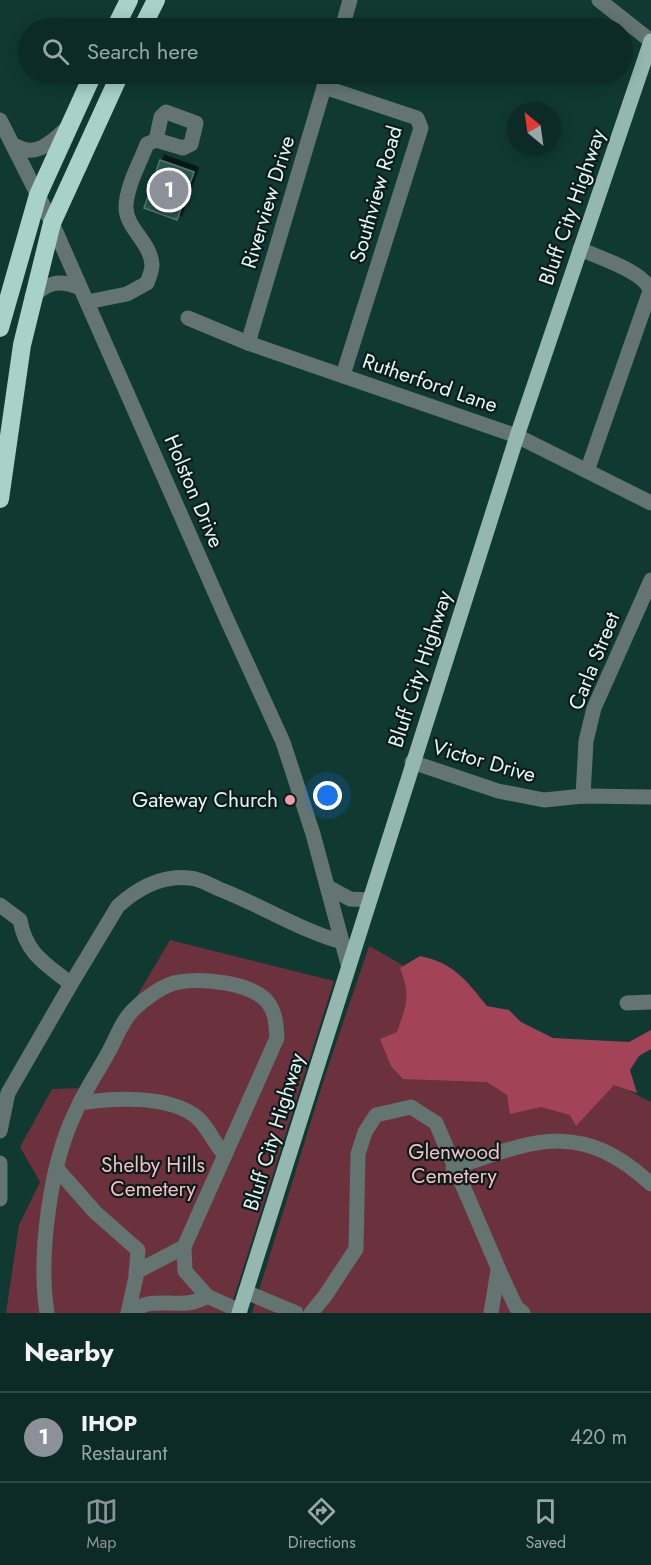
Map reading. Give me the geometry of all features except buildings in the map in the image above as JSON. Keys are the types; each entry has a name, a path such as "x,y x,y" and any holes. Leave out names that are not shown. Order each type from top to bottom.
{"highway":[{"path":"120,18 129,0"},
{"path":"147,18 156,0"},
{"path":"0,328 38,195 88,84"},
{"path":"0,499 15,387 32,297 52,223 115,84"}],"main road":[{"name":"Bluff City Highway","path":"239,1312 517,436 651,40"}],"street":[{"path":"345,18 350,0"},
{"path":"599,0 622,18"},
{"path":"633,26 651,40"},
{"name":"Riverview Drive","path":"248,343 325,84"},
{"name":"Southview Road","path":"336,84 417,118 421,128 343,375"},
{"name":"Holston Drive","path":"0,120 16,146 52,223 283,742 328,887 348,964"},
{"path":"16,146 22,150 38,150 66,129"},
{"path":"87,302 127,294 147,283 152,265 143,239 128,220 126,206 147,144 156,140"},
{"path":"580,249 637,275 649,286 650,291 587,471"},
{"path":"32,297 41,288 55,282 67,282 80,288"},
{"name":"Rutherford Lane","path":"188,318 248,343 517,436 651,503"},
{"name":"Carla Street","path":"583,796 586,741 594,708 651,580"},
{"name":"Victor Drive","path":"412,762 498,791 544,800 583,796 651,797"},
{"path":"0,1131 4,1092 118,906 135,892 159,881 191,878 239,897 316,934 342,942"},
{"path":"328,887 350,898 369,900"},
{"path":"0,905 20,920 22,934 31,951 71,984"},
{"path":"46,1313 42,1261 61,1148 80,1103 120,1027 133,1010 152,994 177,982 233,984 253,992 268,1002 276,1020 277,1038 184,1247 185,1271"},
{"path":"627,1003 651,1002"},
{"path":"80,1103 114,1098 174,1107 193,1115 207,1128 225,1155"},
{"path":"310,1313 325,1296 356,1249 358,1154 365,1132 376,1115 411,1107 435,1124 498,1270 520,1310 499,1313"},
{"path":"453,1168 535,1142 564,1139 611,1154 630,1165 651,1184"},
{"path":"0,1163 0,1199"},
{"path":"58,1170 95,1212 138,1250 185,1271 207,1296 239,1312"},
{"path":"135,1278 159,1260 184,1247"},
{"path":"130,1313 138,1250"},
{"path":"491,1313 498,1270"},
{"path":"135,1278 150,1304"},
{"path":"246,1292 296,1313"},
{"path":"130,1313 138,1306 150,1304 184,1307 200,1303 207,1296"}],"green space":[{"name":"Shelby Hills Cemetery","path":"170,940 334,981 229,1313 6,1313 19,1225 40,1182 20,1147 52,1089 83,1088"},
{"name":"Glenwood Cemetery","path":"369,946 587,1069 651,1102 651,1313 252,1313 324,1079"}],"shaded area":[{"path":"420,956 451,968 466,981 487,1006 509,1010 521,1022 553,1038 629,1042 651,1030 651,1049 639,1056 630,1070 637,1093 614,1085 576,1126 570,1115 541,1107 510,1114 507,1095 487,1082 403,1079 391,1066 380,1039 397,1032 405,1006 406,986 400,968"}],"place":[{"name":"IHOP","path":"169,190"},
{"name":"Gateway Church","path":"290,800"}]}
